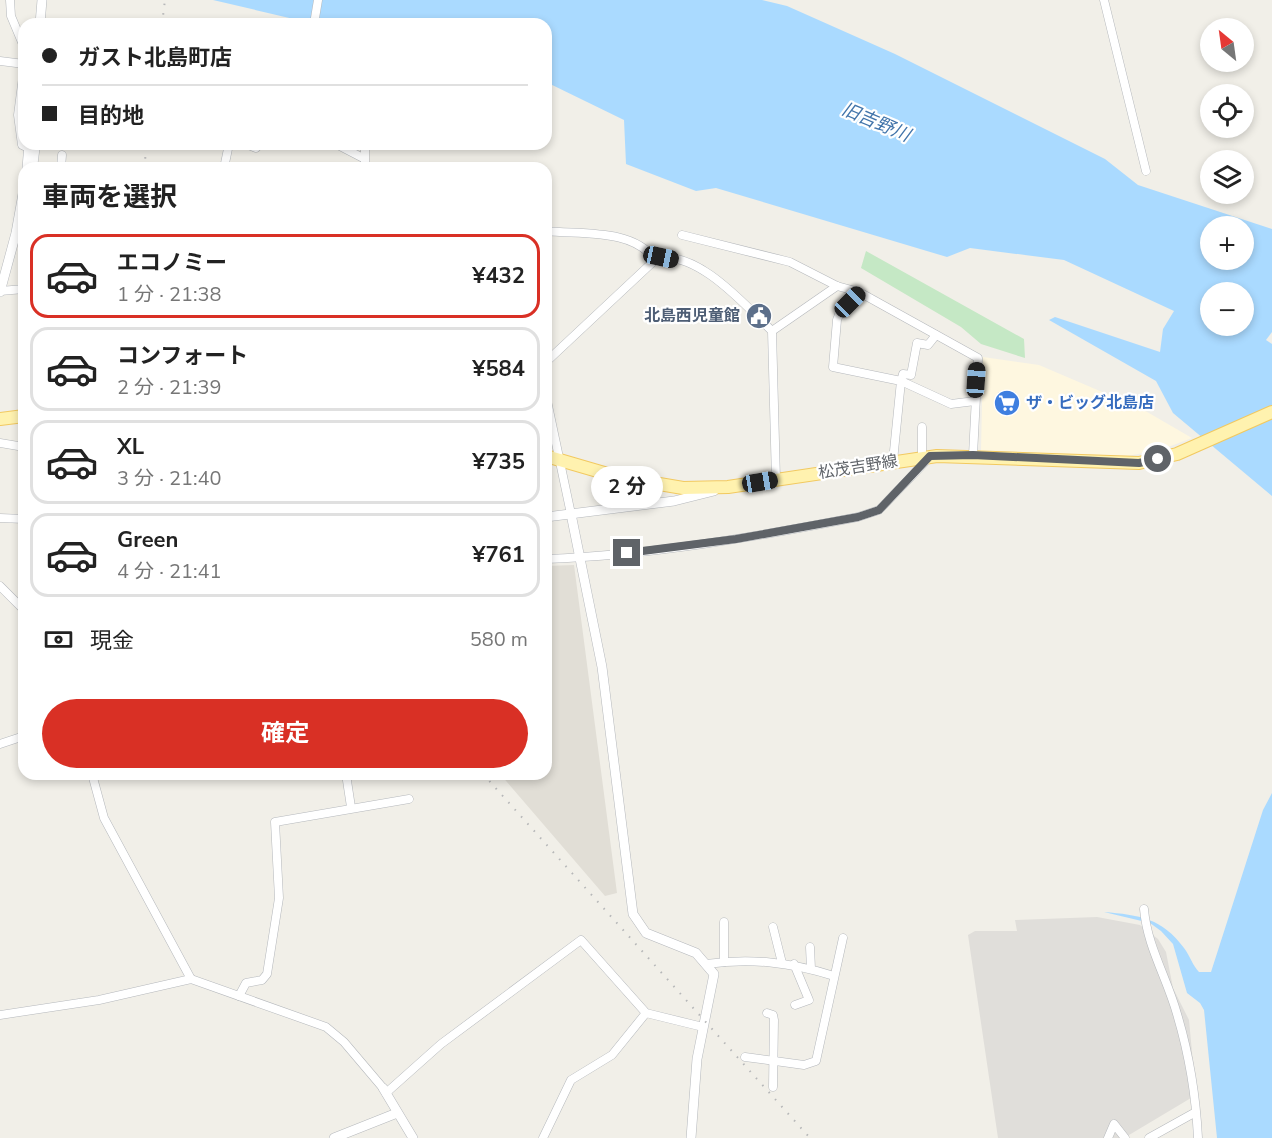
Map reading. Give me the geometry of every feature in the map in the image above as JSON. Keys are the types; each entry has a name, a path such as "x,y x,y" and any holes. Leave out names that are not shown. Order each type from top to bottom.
{"main road":[{"name":"松茂吉野線","path":"552,458 618,477 683,488 728,487 926,457 973,455 1139,463 1177,454 1272,412"},
{"path":"0,419 18,417"}],"street":[{"path":"10,0 11,16 18,33"},
{"path":"40,18 42,0"},
{"path":"315,18 318,0"},
{"path":"1104,0 1146,171"},
{"path":"0,61 18,63"},
{"path":"345,150 364,162"},
{"path":"61,162 62,155"},
{"path":"552,232 626,240 639,244 654,260"},
{"path":"682,235 790,262 837,286 859,292 978,358 973,455"},
{"path":"18,239 0,291 18,290"},
{"path":"552,356 654,260 661,257 702,267 772,331 776,480"},
{"path":"772,331 837,286"},
{"path":"859,292 840,312 837,320 834,367 901,381 951,404 975,401"},
{"path":"893,461 903,374 911,375 917,343 928,345 936,335"},
{"path":"552,423 602,667 633,914 646,933 696,953 714,974 697,1059 691,1138"},
{"path":"552,559 579,558 736,539 858,517 879,510 926,457 922,427"},
{"path":"0,443 18,446"},
{"path":"552,516 674,501 728,487"},
{"path":"0,518 18,519"},
{"path":"0,586 18,604"},
{"path":"0,744 18,738"},
{"path":"94,780 104,818 190,979"},
{"path":"347,780 351,807"},
{"path":"239,996 246,983 262,980 267,974 279,898 274,822 351,807 409,799"},
{"path":"1144,909 1146,934 1177,1013 1191,1068 1198,1138"},
{"path":"724,922 724,962"},
{"path":"773,927 782,963"},
{"path":"745,1057 804,1065 816,1061 843,938"},
{"path":"385,1091 441,1044 581,940 645,1012 703,1027"},
{"path":"810,947 811,969"},
{"path":"706,964 750,959 794,964 834,976"},
{"path":"794,964 809,1000 795,1005"},
{"path":"0,1015 89,1002 190,979 326,1027 344,1041 385,1091 413,1138"},
{"path":"543,1138 571,1080 612,1055 645,1012"},
{"path":"767,1013 773,1015 774,1020 773,1087"},
{"path":"334,1138 397,1113"},
{"path":"1149,1138 1194,1113"},
{"path":"1108,1138 1114,1124 1125,1138"}],"shaded area":[{"path":"983,357 1039,365 1142,409 1192,438 1160,450 1127,456 981,451"},
{"path":"574,565 617,893 605,896 505,780 552,780 552,566"},
{"path":"1097,917 1140,925 1158,939 1166,952 1173,988 1189,1020 1196,1095 1124,1138 998,1138 968,935 975,931 1017,931 1015,920"}],"green space":[{"path":"866,251 1024,339 1025,358 981,344 961,327 861,268"}],"water":[{"name":"旧吉野川","path":"213,0 762,0 787,6 895,54 1105,159 1138,185 1232,216 1200,216 1200,270 1254,270 1254,223 1272,229 1272,332 1266,340 1272,344 1272,496 1173,413 1156,381 1049,320 1055,317 1160,352 1163,329 1174,311 1064,260 970,248 947,257 716,188 696,191 626,164 624,120 552,85 552,18 290,18"},
{"path":"1272,793 1272,1138 1217,1138 1204,1010 1200,1003 1187,993 1173,944 1150,923 1104,912 1139,917 1158,924 1176,938 1199,972 1211,972 1263,810"}],"railway":[{"path":"163,18 165,0"},
{"path":"145,162 146,150"},
{"path":"488,780 810,1138"}],"place":[{"name":"北島西児童館","path":"759,316"},
{"name":"ザ・ビッグ北島店","path":"1007,403"}],"route":[{"path":"627,553 736,539 858,517 879,510 930,456 973,455 1139,463 1158,459"}]}
